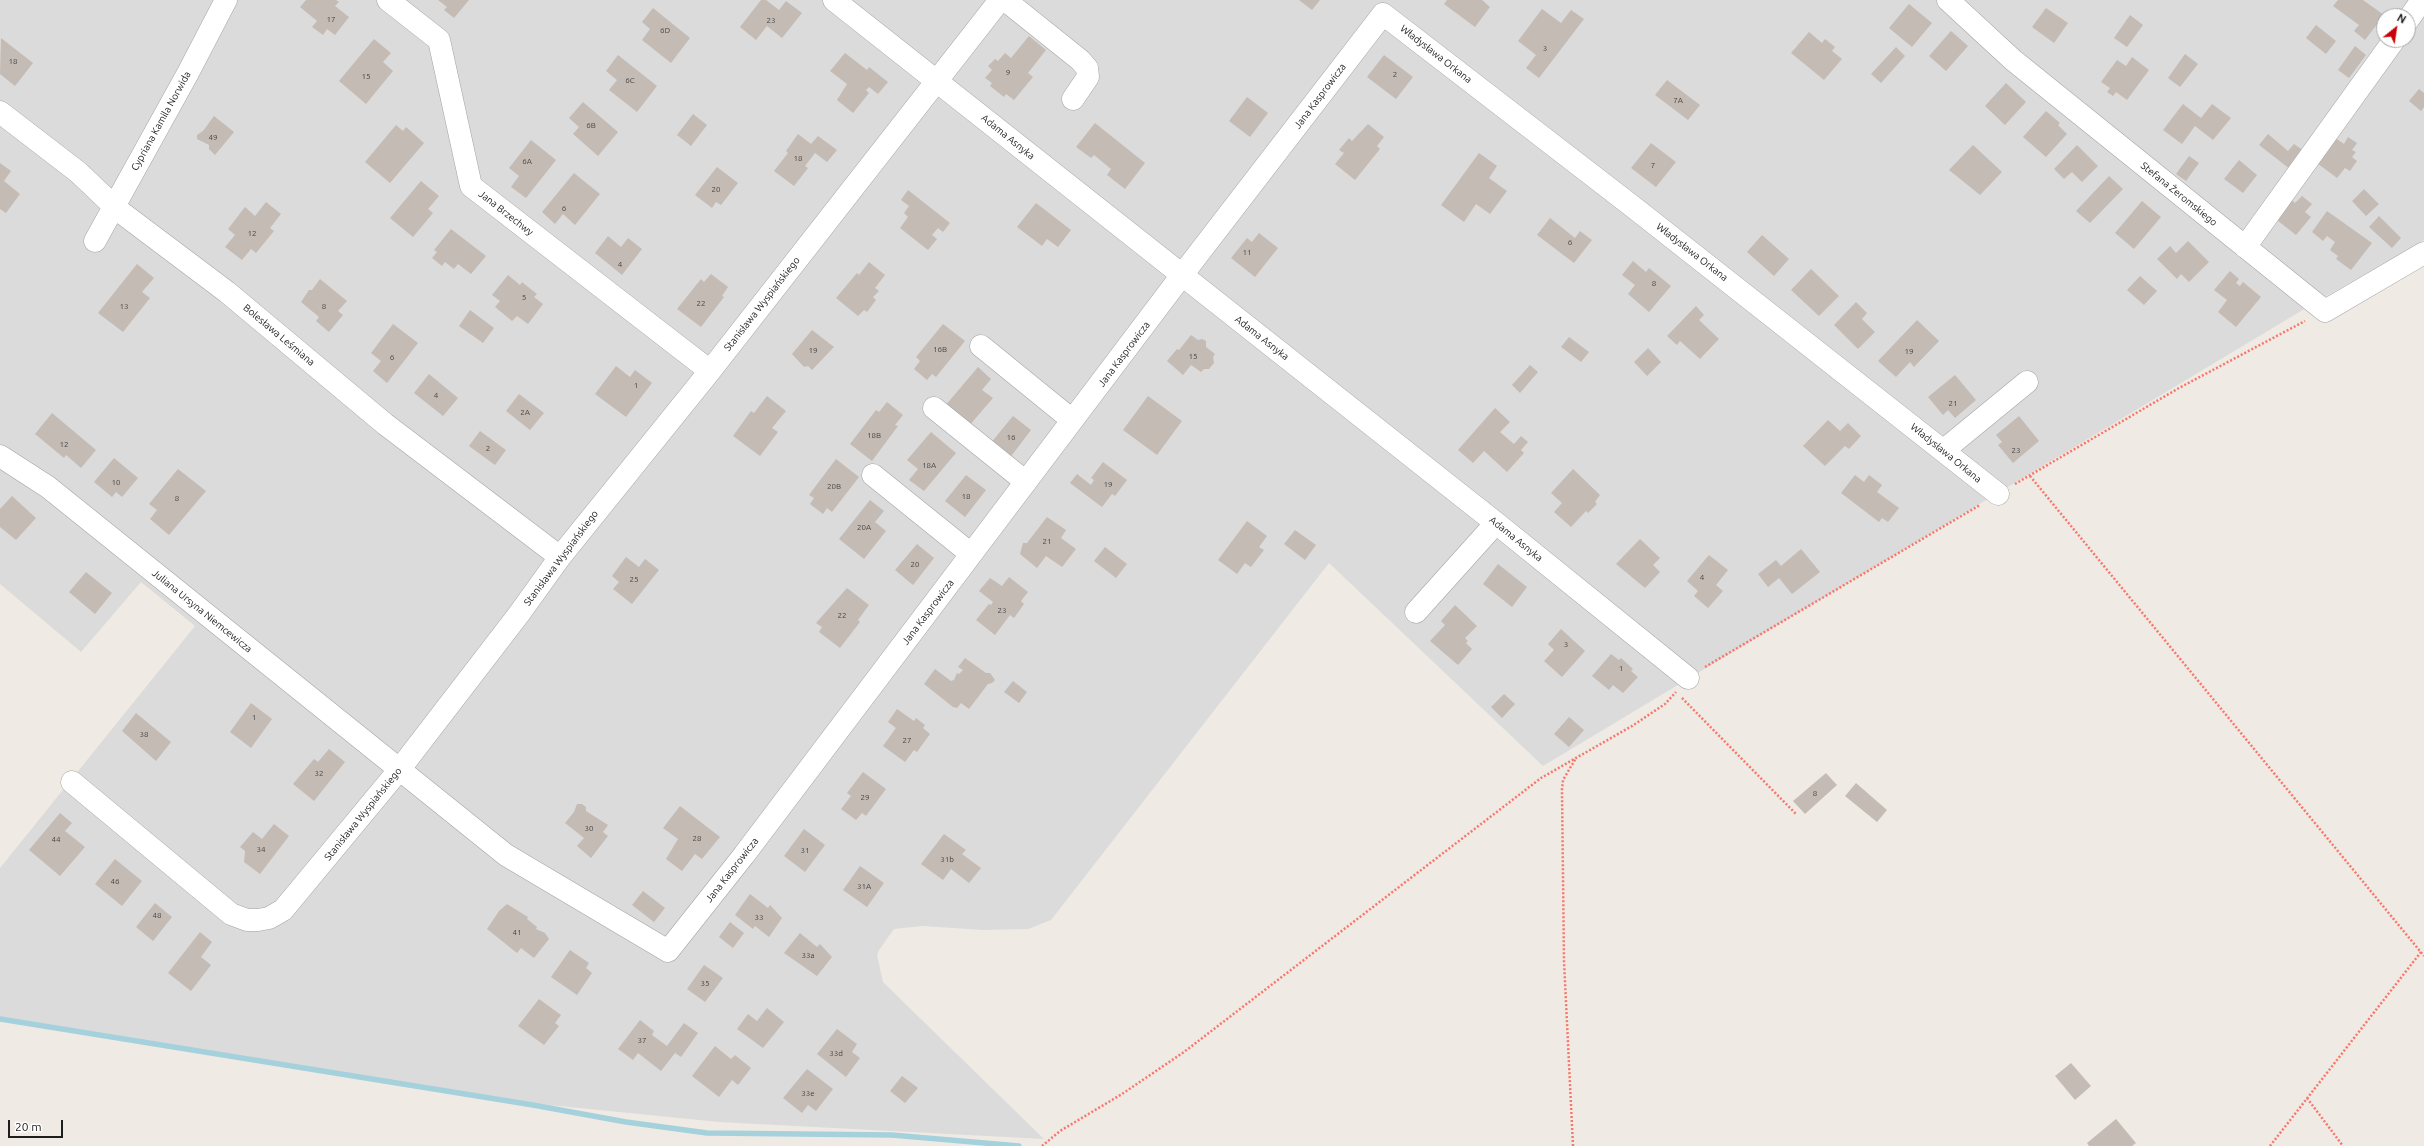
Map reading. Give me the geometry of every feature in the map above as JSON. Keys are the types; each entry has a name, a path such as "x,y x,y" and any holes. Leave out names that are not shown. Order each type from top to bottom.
{"street":[{"name":"Cypriana Kamila Norwida","path":"95,241 188,73 226,0"},
{"name":"Jana Brzechwy","path":"388,0 439,40 471,186 710,371"},
{"name":"Adama Asnyka","path":"834,0 1496,523 1682,685"},
{"name":"Stanisława Wyspiańskiego","path":"72,782 226,910 241,918 258,920 274,916 288,906 399,770 560,557 710,371 1000,0"},
{"path":"1005,0 1080,60 1087,68 1088,77 1073,99"},
{"name":"Stefana Żeromskiego","path":"1948,0 2013,60 2325,310 2424,253"},
{"path":"2416,9 2422,0"},
{"name":"Jana Kasprowicza","path":"399,770 506,855 668,951 744,855 1182,275 1383,14"},
{"name":"Władysława Orkana","path":"1383,14 1944,450 1998,494"},
{"path":"2245,247 2388,48"},
{"name":"Bolesława Leśmiana","path":"0,112 78,172 114,206 228,292 391,428 560,557"},
{"path":"982,346 1072,420"},
{"path":"1944,450 2027,382"},
{"path":"934,408 1026,482"},
{"name":"Juliana Ursyna Niemcewicza","path":"0,456 48,487 399,770"},
{"path":"873,475 971,554"},
{"path":"1416,612 1496,523"}],"path":[{"path":"2030,476 2424,956"},
{"path":"1042,1146 1060,1131 1122,1094 1184,1052 1535,782 1665,704 1682,685 1796,814"},
{"path":"1573,1146 1564,960 1562,789 1563,780 1576,758"},
{"path":"2270,1146 2421,952"},
{"path":"2307,1098 2343,1146"}],"shaded area":[{"path":"0,0 2424,0 2424,240 2321,299 1543,766 1329,563 1051,920 1028,929 983,930 922,926 894,929 879,950 877,955 883,982 1044,1139 719,1122 549,1105 0,1018 0,868 195,626 141,582 81,652 0,584"}],"building":[{"path":"306,0 336,0 339,2 335,6 349,17 335,35 327,29 323,35 312,27 317,21 300,7"},
{"path":"438,0 469,0 454,18 444,10 447,7"},
{"path":"761,0 766,0 779,10 786,1 802,13 782,38 767,26 756,40 740,27"},
{"path":"1299,0 1320,0 1312,10"},
{"path":"1447,0 1482,0 1490,7 1475,27 1444,4"},
{"path":"2338,0 2363,0 2376,9 2376,26 2365,40 2354,31 2359,25 2333,6"},
{"path":"1909,4 1932,23 1912,47 1889,28"},
{"path":"653,8 690,38 671,63 642,40 650,29 642,22"},
{"path":"2046,8 2068,23 2054,43 2032,27"},
{"path":"1542,9 1561,23 1571,10 1584,19 1539,78 1526,68 1536,55 1518,41"},
{"path":"2130,15 2143,25 2127,47 2114,38"},
{"path":"2316,25 2336,41 2326,54 2306,38"},
{"path":"1951,31 1968,46 1946,71 1929,56"},
{"path":"1809,32 1822,43 1825,39 1835,47 1832,51 1842,59 1824,80 1791,53"},
{"path":"1029,36 1046,50 1028,73 1033,77 1014,100 1006,94 1004,97 990,86 992,83 985,78 992,70 988,66 995,59 998,61 1005,53 1011,58"},
{"path":"1,38 33,63 15,86 0,74"},
{"path":"374,39 391,53 383,62 393,71 366,104 339,81"},
{"path":"2355,46 2366,55 2349,78 2338,70"},
{"path":"1896,47 1905,56 1881,83 1871,74"},
{"path":"845,53 867,70 869,67 888,82 878,94 869,87 866,90 869,93 853,113 837,100 847,84 830,71"},
{"path":"2185,54 2198,64 2180,87 2168,78"},
{"path":"618,55 657,86 637,112 609,90 617,80 606,71"},
{"path":"1384,55 1413,77 1396,99 1367,77"},
{"path":"2132,57 2149,70 2127,100 2116,92 2113,96 2107,92 2110,88 2101,82 2117,60 2126,66"},
{"path":"1667,80 1700,105 1688,120 1655,95"},
{"path":"2006,83 2026,102 2005,125 1985,106"},
{"path":"2419,89 2424,93 2424,107 2421,111 2409,101"},
{"path":"1247,97 1268,113 1250,137 1229,121"},
{"path":"583,102 618,132 598,156 573,134 579,127 569,118"},
{"path":"2183,104 2201,118 2212,104 2231,118 2213,140 2195,126 2182,144 2163,130"},
{"path":"2046,111 2060,123 2058,125 2067,134 2046,157 2023,137"},
{"path":"693,114 707,125 691,146 677,135"},
{"path":"214,116 234,132 215,155 209,149 209,145 197,139 197,135 203,131"},
{"path":"1095,123 1145,163 1125,189 1107,175 1111,169 1094,155 1091,158 1076,147"},
{"path":"1368,124 1384,137 1377,146 1380,149 1355,180 1335,164 1344,153 1339,150 1349,138 1352,141"},
{"path":"396,125 403,131 406,127 424,143 390,183 365,162"},
{"path":"798,134 811,144 818,136 837,150 827,162 815,153 805,166 808,168 794,186 774,171 788,153 786,151"},
{"path":"2268,134 2288,151 2294,144 2304,151 2290,169 2259,145"},
{"path":"2331,135 2344,144 2348,137 2357,143 2352,150 2356,152 2352,157 2357,161 2350,171 2345,168 2337,178 2313,160"},
{"path":"531,140 556,160 526,198 511,187 519,176 509,168"},
{"path":"1651,143 1676,162 1656,187 1631,168"},
{"path":"1973,145 2002,172 1980,195 1949,170"},
{"path":"2077,145 2098,166 2082,182 2072,172 2064,179 2054,169"},
{"path":"1479,153 1497,166 1489,178 1507,191 1490,214 1476,204 1464,222 1441,205"},
{"path":"2189,156 2199,163 2186,181 2176,174"},
{"path":"2239,160 2257,175 2243,193 2224,179"},
{"path":"0,163 11,171 4,181 20,194 6,213 0,209"},
{"path":"717,167 738,183 721,205 716,202 712,208 695,195"},
{"path":"574,173 600,194 575,225 563,214 555,224 542,212"},
{"path":"2109,176 2123,189 2090,223 2076,211"},
{"path":"421,181 439,196 428,209 433,213 413,237 390,218"},
{"path":"2364,189 2379,204 2366,216 2352,201"},
{"path":"908,190 950,223 943,232 938,228 932,235 937,239 928,250 900,228 908,217 904,213 909,206 901,200"},
{"path":"2302,196 2312,204 2305,212 2311,217 2296,235 2273,217 2289,198 2295,203"},
{"path":"2142,201 2161,217 2134,249 2115,233"},
{"path":"266,202 281,214 270,228 274,231 256,253 251,249 242,260 225,247 235,235 228,229 245,207 255,216"},
{"path":"1036,203 1071,230 1058,247 1047,239 1042,246 1017,227"},
{"path":"2327,211 2372,243 2351,270 2336,259 2338,256 2330,250 2335,242 2327,236 2323,241 2312,232"},
{"path":"2379,216 2401,238 2392,248 2369,227"},
{"path":"1550,218 1575,238 1580,231 1592,240 1574,263 1537,235"},
{"path":"451,229 486,256 471,274 458,264 454,269 445,262 442,266 432,258 437,252 434,250"},
{"path":"1259,233 1278,248 1255,277 1231,258 1247,238 1252,242"},
{"path":"1762,235 1789,259 1774,276 1747,252"},
{"path":"608,236 621,247 628,238 642,249 622,275 595,253"},
{"path":"2188,241 2209,262 2189,282 2181,274 2177,279 2157,259 2170,246 2176,253"},
{"path":"1633,261 1646,272 1649,268 1671,286 1649,312 1628,294 1635,285 1622,275"},
{"path":"869,262 885,275 875,288 879,291 873,297 876,300 867,312 864,310 858,316 836,298 857,273 859,275"},
{"path":"137,264 154,278 142,292 150,298 123,332 98,313"},
{"path":"1811,269 1839,296 1819,316 1791,290"},
{"path":"2230,271 2239,279 2236,283 2240,286 2243,282 2261,297 2236,327 2218,312 2227,300 2214,290"},
{"path":"711,274 728,287 722,296 724,297 701,327 677,309 701,279 704,282"},
{"path":"508,275 520,285 522,282 537,294 534,297 543,304 528,324 517,316 512,321 495,307 500,301 492,295"},
{"path":"2140,276 2157,291 2144,305 2127,290"},
{"path":"320,279 347,301 338,311 343,315 329,332 316,321 319,317 301,302 309,290 312,290"},
{"path":"1856,302 1867,313 1862,319 1875,332 1858,349 1834,325"},
{"path":"1696,306 1704,315 1699,320 1719,339 1700,359 1680,341 1677,345 1667,336"},
{"path":"470,310 494,328 483,343 459,326"},
{"path":"1917,320 1939,341 1914,367 1910,362 1896,377 1878,361"},
{"path":"393,324 418,343 387,383 373,371 381,361 371,353"},
{"path":"943,324 965,341 936,377 932,374 927,380 914,369 920,361 916,357"},
{"path":"812,330 834,347 812,370 808,366 804,367 792,354"},
{"path":"1191,335 1198,340 1202,339 1206,341 1206,347 1215,354 1213,357 1214,363 1209,369 1204,369 1201,372 1191,365 1183,375 1167,361 1177,349 1179,350"},
{"path":"1569,337 1589,352 1581,362 1561,347"},
{"path":"1648,348 1661,362 1647,376 1634,362"},
{"path":"1530,365 1538,372 1520,393 1512,385"},
{"path":"616,366 630,377 635,370 652,383 626,417 595,394"},
{"path":"978,367 991,379 982,390 993,398 969,426 945,406"},
{"path":"429,374 458,398 443,416 414,393"},
{"path":"1955,375 1976,400 1955,418 1948,410 1943,415 1928,397"},
{"path":"519,394 544,413 530,430 506,411"},
{"path":"767,396 786,411 772,428 778,432 760,456 733,436 751,411 754,413"},
{"path":"1148,396 1182,421 1157,455 1123,430"},
{"path":"887,402 903,415 895,425 898,426 872,461 850,444 876,410 879,412"},
{"path":"1495,408 1510,422 1500,432 1514,444 1521,436 1528,442 1521,450 1524,453 1507,472 1484,451 1473,463 1458,450"},
{"path":"52,413 96,450 81,468 66,455 64,458 35,434"},
{"path":"1013,416 1031,430 1009,459 990,444"},
{"path":"2019,416 2039,441 2013,463 1998,445 2002,442 1996,435"},
{"path":"1828,420 1840,431 1848,423 1861,436 1849,449 1845,446 1825,466 1803,446"},
{"path":"480,431 506,450 495,465 469,446"},
{"path":"931,432 956,453 924,491 909,480 918,469 907,460"},
{"path":"114,458 138,478 122,497 116,492 112,497 94,482"},
{"path":"836,459 859,477 832,512 827,508 823,514 810,504 814,498 809,495"},
{"path":"1103,462 1127,480 1115,496 1112,494 1102,507 1070,483 1077,474 1091,485 1094,480 1091,478"},
{"path":"178,469 206,491 169,535 150,519 157,510 149,504"},
{"path":"1573,469 1600,495 1595,502 1597,504 1588,513 1586,511 1571,527 1554,512 1562,503 1551,493"},
{"path":"966,475 986,490 965,517 945,501"},
{"path":"1855,475 1864,482 1869,475 1882,485 1877,492 1899,508 1888,522 1882,518 1879,522 1841,493"},
{"path":"12,496 36,518 16,540 0,527 0,509"},
{"path":"870,500 884,511 875,522 886,531 864,559 839,539"},
{"path":"1047,517 1066,530 1061,538 1076,549 1062,567 1046,556 1037,568 1020,554 1023,543 1027,543"},
{"path":"1247,521 1267,536 1259,547 1264,550 1251,567 1245,563 1237,574 1218,560"},
{"path":"1295,530 1316,545 1305,560 1284,544"},
{"path":"1640,539 1660,558 1653,565 1660,572 1645,588 1616,564"},
{"path":"917,544 934,558 913,585 895,570"},
{"path":"1105,547 1127,564 1116,578 1094,561"},
{"path":"1801,549 1820,572 1792,594 1779,578 1768,587 1758,574 1776,560 1781,566"},
{"path":"1709,555 1728,570 1716,585 1723,591 1708,608 1694,596 1698,591 1687,581"},
{"path":"626,557 639,567 645,559 659,570 632,604 613,589 619,582 612,576"},
{"path":"1498,564 1527,587 1512,607 1483,584"},
{"path":"86,572 112,593 95,614 69,592"},
{"path":"1009,577 1028,592 1021,601 1024,604 1014,618 1010,615 995,635 976,620 989,604 991,605 993,602 979,591 990,578 1002,586"},
{"path":"847,588 869,605 858,620 860,622 840,648 819,632 822,627 816,623"},
{"path":"1455,605 1477,626 1465,638 1468,641 1466,643 1472,649 1458,665 1430,641 1445,625 1441,621"},
{"path":"1561,629 1585,651 1562,677 1544,661 1554,650 1548,644"},
{"path":"1611,654 1619,660 1621,658 1633,669 1631,671 1638,677 1623,693 1613,685 1609,690 1592,676"},
{"path":"965,658 986,673 990,673 995,680 988,684 969,709 961,703 957,708 953,707 924,684 935,669 951,681 954,680 957,673 959,674 963,670 958,667"},
{"path":"1013,681 1027,692 1019,703 1004,692"},
{"path":"1504,694 1515,704 1502,718 1491,707"},
{"path":"251,703 272,719 251,748 230,732"},
{"path":"897,709 914,721 916,718 925,725 923,728 930,734 917,752 914,750 905,762 883,746 896,728 888,722"},
{"path":"136,713 171,742 156,761 122,731"},
{"path":"1569,717 1584,730 1569,747 1554,734"},
{"path":"329,749 345,762 314,801 293,784 314,759 318,762"},
{"path":"863,772 886,789 866,816 862,813 856,820 841,809 851,796 847,793"},
{"path":"1826,773 1837,785 1805,814 1793,801"},
{"path":"1856,783 1887,810 1877,822 1845,796"},
{"path":"577,804 582,804 586,807 586,811 608,825 603,832 608,836 591,858 577,846 584,838 565,823 574,812"},
{"path":"680,806 720,837 702,859 695,854 682,871 666,859 678,839 663,828"},
{"path":"60,813 72,823 65,831 85,847 60,876 29,850"},
{"path":"274,824 289,836 260,874 244,862 245,851 240,847 253,832 262,839"},
{"path":"804,829 825,845 805,872 784,856"},
{"path":"944,834 966,850 962,854 981,868 969,883 951,869 943,880 921,864"},
{"path":"115,859 142,881 122,906 95,884"},
{"path":"860,866 884,883 867,907 843,890"},
{"path":"643,891 665,908 654,922 632,905"},
{"path":"750,894 768,908 770,905 782,918 769,937 755,926 753,929 735,915"},
{"path":"155,903 172,917 153,941 136,927"},
{"path":"507,904 528,917 527,919 537,927 536,929 545,933 549,939 534,958 521,948 517,953 487,929 499,911"},
{"path":"730,922 744,933 733,948 719,937"},
{"path":"200,932 212,942 201,957 211,965 191,991 168,973"},
{"path":"800,933 817,947 820,944 832,957 817,976 784,953"},
{"path":"570,950 589,963 586,968 592,973 577,995 551,977"},
{"path":"704,965 723,978 705,1002 687,989"},
{"path":"539,999 561,1015 555,1023 559,1026 544,1045 518,1026"},
{"path":"767,1008 784,1022 763,1048 737,1029 748,1014 757,1021"},
{"path":"640,1020 654,1031 652,1035 667,1046 684,1023 698,1033 681,1057 675,1053 661,1071 638,1053 633,1060 618,1049"},
{"path":"837,1029 857,1044 852,1052 860,1058 846,1077 817,1054"},
{"path":"715,1046 731,1059 735,1055 751,1068 738,1085 732,1080 719,1097 692,1076"},
{"path":"2071,1063 2091,1086 2075,1100 2055,1076"},
{"path":"807,1069 833,1089 816,1111 808,1105 802,1113 783,1098"},
{"path":"902,1076 918,1088 905,1103 890,1091"},
{"path":"2116,1119 2136,1143 2132,1146 2089,1146 2087,1143"}],"waterway":[{"path":"0,1019 533,1105 626,1122 707,1133 892,1135 1019,1146"}]}
